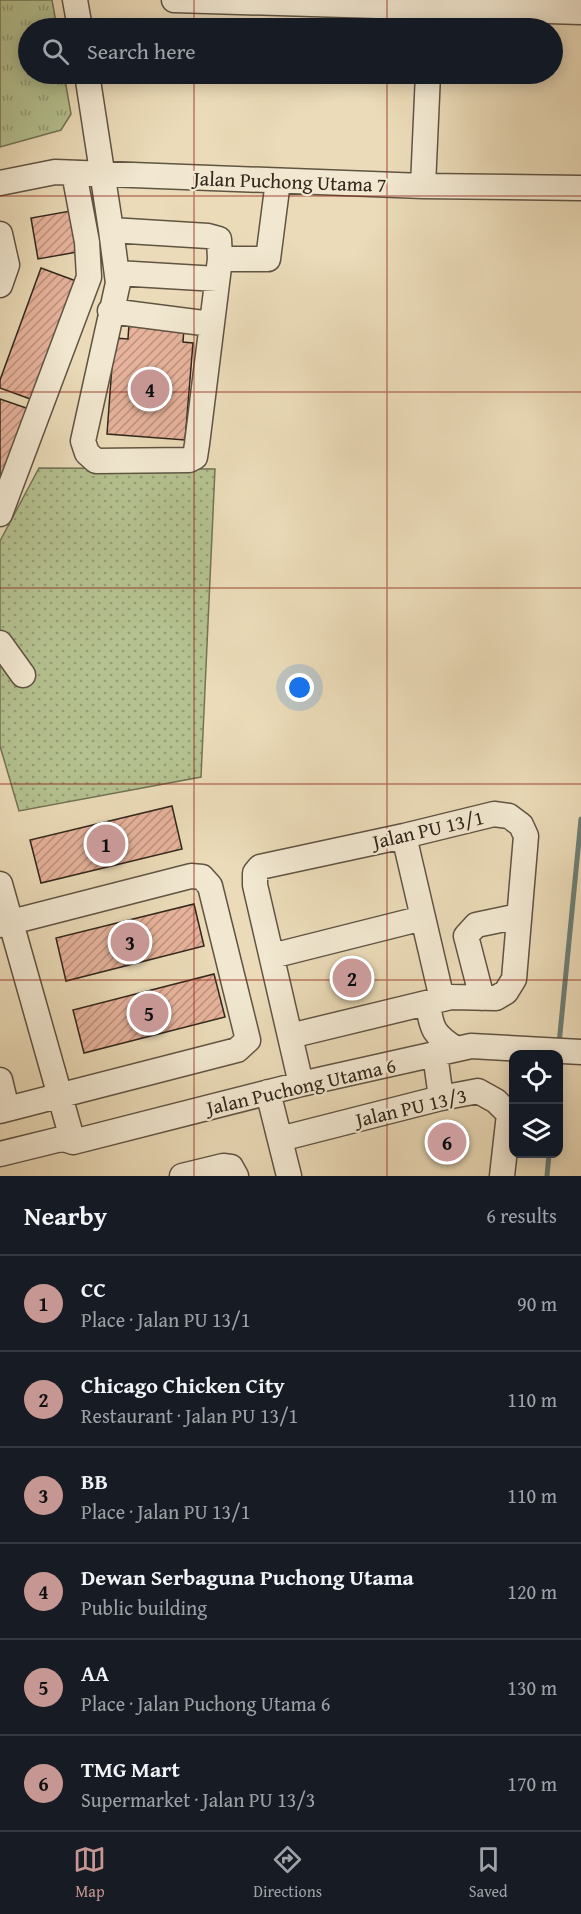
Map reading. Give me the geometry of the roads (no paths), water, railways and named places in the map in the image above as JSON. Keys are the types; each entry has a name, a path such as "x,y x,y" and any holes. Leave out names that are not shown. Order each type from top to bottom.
{"street":[{"path":"75,0 78,18"},
{"path":"174,0 430,12 581,12"},
{"path":"89,84 118,283 83,441 87,453 96,461 189,460 195,458 218,269 219,238 111,230"},
{"path":"423,186 428,84"},
{"name":"Jalan Puchong Utama 7","path":"0,183 55,172 423,186 581,188"},
{"path":"0,514 89,277 87,242 74,173"},
{"path":"117,273 218,269 268,259 278,181"},
{"path":"0,234 2,234 7,265 0,285"},
{"path":"110,312 211,324"},
{"path":"0,643 23,675"},
{"name":"Jalan PU 13/1","path":"290,1036 450,997 496,998 506,992 514,979 526,836 521,825 509,816 494,814 260,867 255,873 255,885 301,1084"},
{"path":"404,836 423,918 430,1018 443,1041 435,1054"},
{"path":"0,1080 4,1110 237,1050 248,1040 247,1028 210,886 202,877 191,876 5,924"},
{"path":"0,884 5,924 73,1142"},
{"path":"482,998 466,936 476,925 519,916"},
{"path":"272,957 423,918"},
{"path":"428,1003 421,1021 423,1042 435,1054 441,1098"},
{"name":"Jalan Puchong Utama 6","path":"0,1154 57,1140 64,1139 73,1142 301,1084 471,1046 577,1052"},
{"name":"Jalan PU 13/3","path":"280,1139 441,1098 478,1091 496,1101 509,1114 497,1175"},
{"path":"268,1092 289,1176"},
{"name":"Jalan Puchong Utama 6","path":"0,1171 62,1154 71,1147 73,1142"},
{"path":"185,1176 223,1166 231,1167 236,1176"}],"waterway":[{"path":"559,1044 581,819"},
{"path":"547,1176 549,1158"}],"place":[{"name":"Dewan Serbaguna Puchong Utama","path":"150,389"},
{"name":"CC","path":"106,844"},
{"name":"BB","path":"130,942"},
{"name":"Chicago Chicken City","path":"352,978"},
{"name":"AA","path":"149,1013"},
{"name":"TMG Mart","path":"447,1142"}]}
